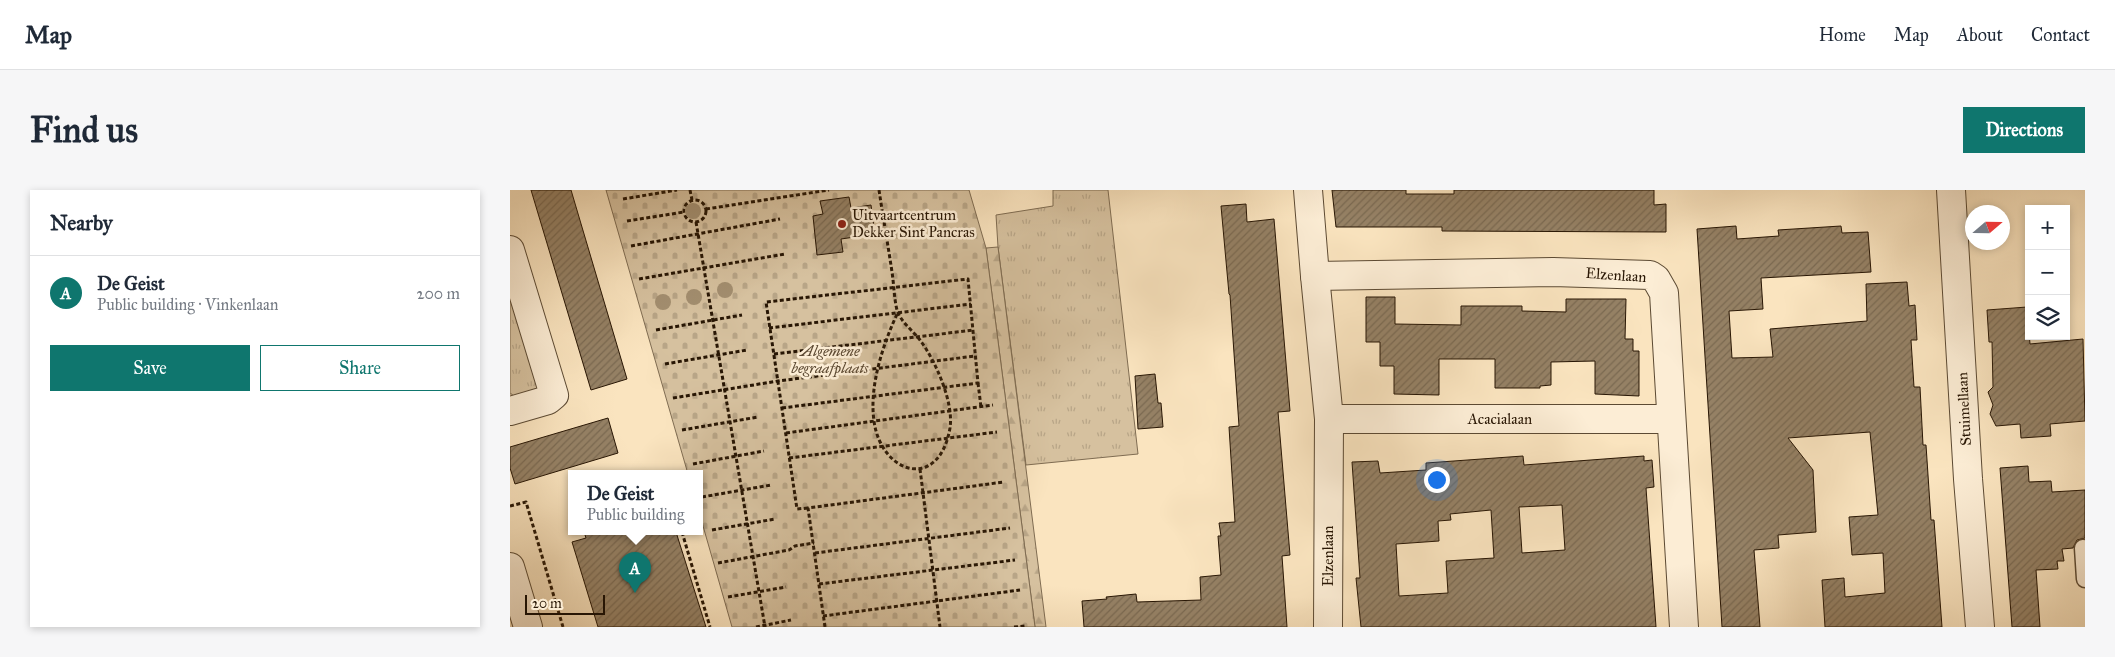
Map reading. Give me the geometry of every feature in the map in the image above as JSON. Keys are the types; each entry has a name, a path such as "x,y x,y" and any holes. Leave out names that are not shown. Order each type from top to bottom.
{"street":[{"name":"Elzenlaan","path":"1308,190 1329,419 1328,627"},
{"name":"Stuimellaan","path":"1952,190 1968,479 1980,627"},
{"path":"510,250 554,395 548,400 510,411"},
{"name":"Elzenlaan","path":"1315,276 1553,272 1650,275 1656,278 1664,293 1684,627"},
{"name":"Acacialaan","path":"1329,419 1671,419"},
{"path":"510,567 528,627"}],"lane":[{"path":"2083,548 2085,579"}],"path":[{"path":"623,199 677,190"},
{"path":"690,190 692,200"},
{"path":"706,209 829,190"},
{"path":"879,190 898,312 917,337 939,373 949,412 948,438 943,453 936,462 920,469 902,466 886,453 874,421 873,397 878,368 898,312"},
{"path":"692,200 700,201 706,209 705,216 696,222 690,221 684,212 686,205 692,200"},
{"path":"626,221 684,212"},
{"path":"631,246 780,220"},
{"path":"696,222 765,626"},
{"path":"639,279 785,254"},
{"path":"981,407 968,278 766,302 797,509 1004,482"},
{"path":"769,328 971,304"},
{"path":"656,330 742,315"},
{"path":"774,354 974,330"},
{"path":"665,364 747,350"},
{"path":"674,398 778,381 975,356"},
{"path":"782,408 978,383"},
{"path":"786,433 993,405"},
{"path":"682,430 758,417"},
{"path":"789,458 996,432"},
{"path":"693,464 764,451"},
{"path":"920,469 940,627"},
{"path":"703,497 771,485"},
{"path":"510,506 526,502 563,627"},
{"path":"808,508 825,627"},
{"path":"712,530 775,518"},
{"path":"815,553 1010,528"},
{"path":"683,535 710,627"},
{"path":"718,563 814,543"},
{"path":"819,584 1015,560"},
{"path":"728,597 786,587"},
{"path":"823,616 1020,590"},
{"path":"756,627 791,620"},
{"path":"1014,627 1024,626"}],"green space":[{"name":"Algemene begraafplaats","path":"606,190 969,190 986,248 1035,627 732,627 703,526 703,470 687,470"},
{"path":"1053,190 1108,190 1138,454 1026,465 998,247 996,215 1053,206"},
{"path":"998,247 1046,627 1035,627 986,248"},
{"path":"510,266 546,382 535,395 514,401 512,394 510,394"}],"building":[{"path":"531,190 571,190 627,379 591,390"},
{"path":"1332,190 1406,190 1406,194 1454,194 1454,190 1654,190 1654,205 1666,204 1666,232 1442,231 1442,227 1336,227"},
{"name":"Uitvaartcentrum Dekker Sint Pancras","path":"849,197 851,208 871,205 875,234 841,239 843,252 817,255 813,216 823,214 820,201"},
{"path":"1246,204 1247,222 1274,219 1290,411 1278,412 1290,555 1282,556 1287,627 1084,627 1082,601 1136,594 1137,602 1201,600 1200,577 1221,575 1219,523 1235,522 1229,427 1239,426 1230,295 1221,206"},
{"path":"1736,226 1737,239 1779,236 1778,230 1841,226 1842,233 1868,232 1871,272 1761,278 1763,309 1729,311 1732,358 1773,357 1770,329 1867,321 1866,284 1907,282 1909,306 1915,305 1917,340 1911,340 1914,387 1920,387 1923,445 1926,445 1931,520 1934,520 1942,627 1825,627 1822,580 1844,578 1845,597 1885,593 1883,553 1852,555 1849,517 1878,515 1870,432 1788,438 1813,470 1816,532 1778,535 1779,548 1754,550 1760,627 1722,627 1697,229"},
{"path":"1366,297 1395,297 1395,324 1461,325 1461,306 1522,306 1522,311 1566,312 1566,299 1626,299 1625,339 1633,339 1633,351 1639,351 1639,396 1595,394 1595,361 1551,362 1551,385 1540,386 1540,388 1495,388 1495,359 1439,359 1439,395 1394,394 1394,366 1380,366 1380,342 1366,342"},
{"path":"2025,307 2025,340 2030,340 2030,344 2083,339 2085,421 2050,424 2051,436 2021,438 2020,424 1996,426 1990,414 1993,405 1988,392 1993,387 1992,342 1989,342 1987,310"},
{"path":"1155,374 1158,403 1161,403 1163,427 1138,429 1135,376"},
{"path":"608,418 618,453 515,484 510,468 510,447"},
{"path":"1523,456 1524,465 1644,456 1644,461 1652,460 1654,487 1646,488 1656,627 1361,627 1356,578 1360,578 1352,462 1378,461 1380,473 1426,470 1426,463","holes":["1562,505 1565,550 1522,553 1519,507","1491,510 1494,558 1446,561 1448,593 1399,596 1396,544 1439,541 1438,521 1451,520 1450,514"]},
{"path":"2028,466 2029,482 2051,481 2052,492 2085,490 2085,538 2077,540 2073,548 2062,549 2064,561 2057,561 2058,569 2036,570 2040,627 2012,627 2000,468"},
{"path":"585,535 677,535 706,627 598,627 572,542 586,538"}],"place":[{"name":"Uitvaartcentrum Dekker Sint Pancras","path":"842,224"},
{"name":"De Geist","path":"635,593"}]}
